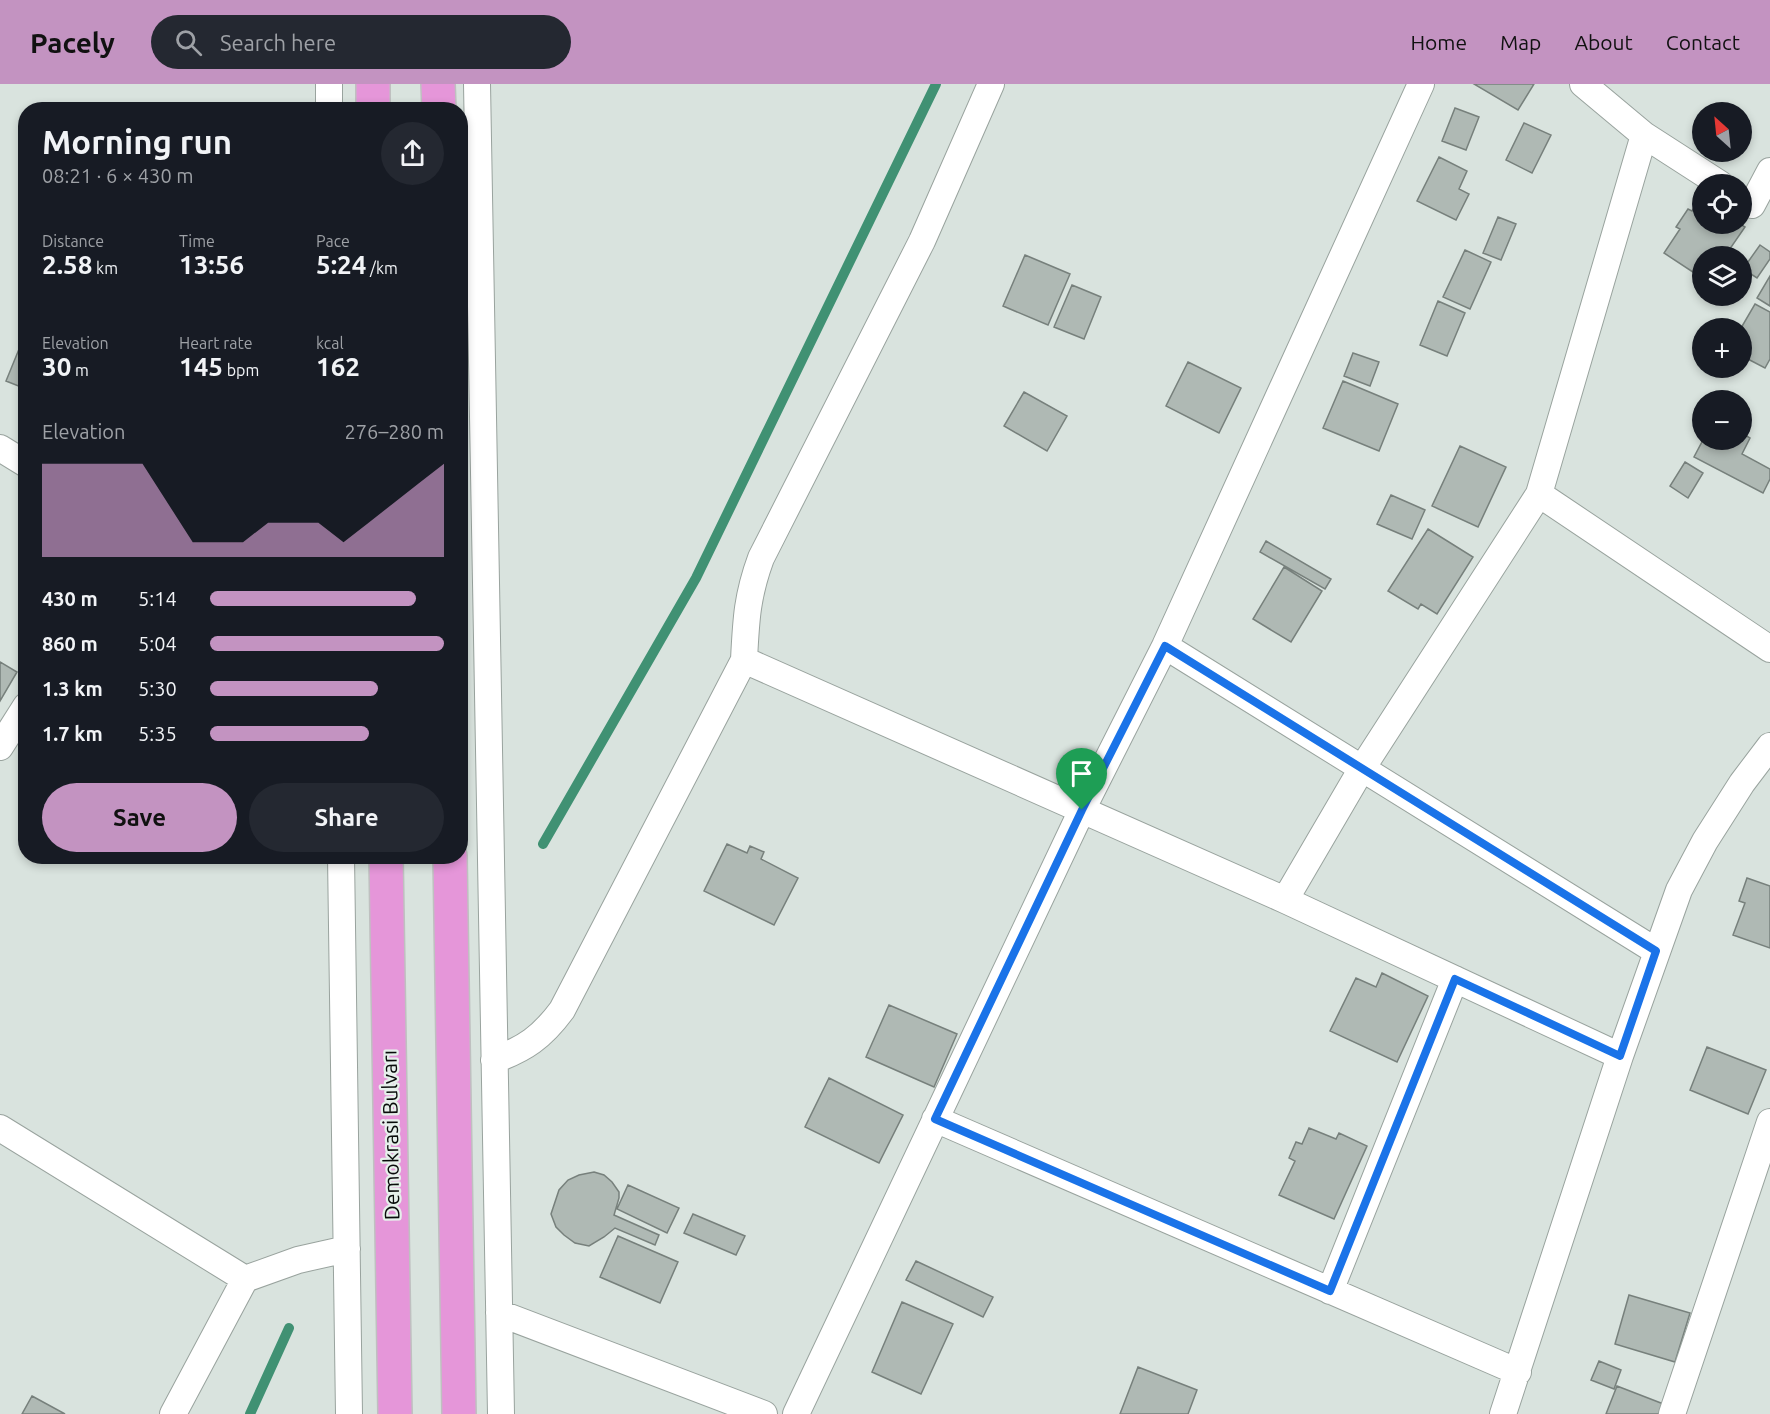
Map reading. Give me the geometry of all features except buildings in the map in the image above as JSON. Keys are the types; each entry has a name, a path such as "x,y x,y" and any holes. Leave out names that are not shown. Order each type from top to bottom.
{"highway":[{"path":"373,84 373,102"},
{"path":"438,84 438,102"},
{"name":"Demokrasi Bulvarı","path":"386,864 395,1414"},
{"path":"450,864 459,1414"}],"street":[{"path":"329,84 329,102"},
{"path":"477,84 501,1414"},
{"path":"494,1060 517,1052 534,1041 551,1026 562,1010 744,660 746,610 752,582 761,558 922,241 991,84"},
{"path":"796,1414 1082,810 1165,646 1421,84"},
{"path":"1583,84 1644,135 1704,174"},
{"path":"1285,900 1361,770 1539,495 1644,135"},
{"path":"1754,208 1770,171"},
{"path":"0,448 18,459"},
{"path":"1539,495 1770,649"},
{"path":"1165,646 1361,770 1656,951"},
{"path":"744,660 1285,900 1620,1056"},
{"path":"0,747 18,719"},
{"path":"1503,1414 1620,1056 1679,890 1705,841 1742,783 1770,746"},
{"path":"341,864 349,1414"},
{"path":"1330,1291 1455,979"},
{"path":"935,1119 1518,1372"},
{"path":"1672,1414 1770,1122"},
{"path":"0,1128 245,1279"},
{"path":"173,1414 245,1279 298,1260 347,1249"},
{"path":"499,1313 764,1414"}],"waterway":[{"path":"543,844 696,578 936,84"},
{"path":"250,1414 289,1328"}],"route":[{"path":"1165,646 1361,770 1656,951 1620,1056 1455,979 1330,1291 935,1119 1082,810 1165,646"}]}
